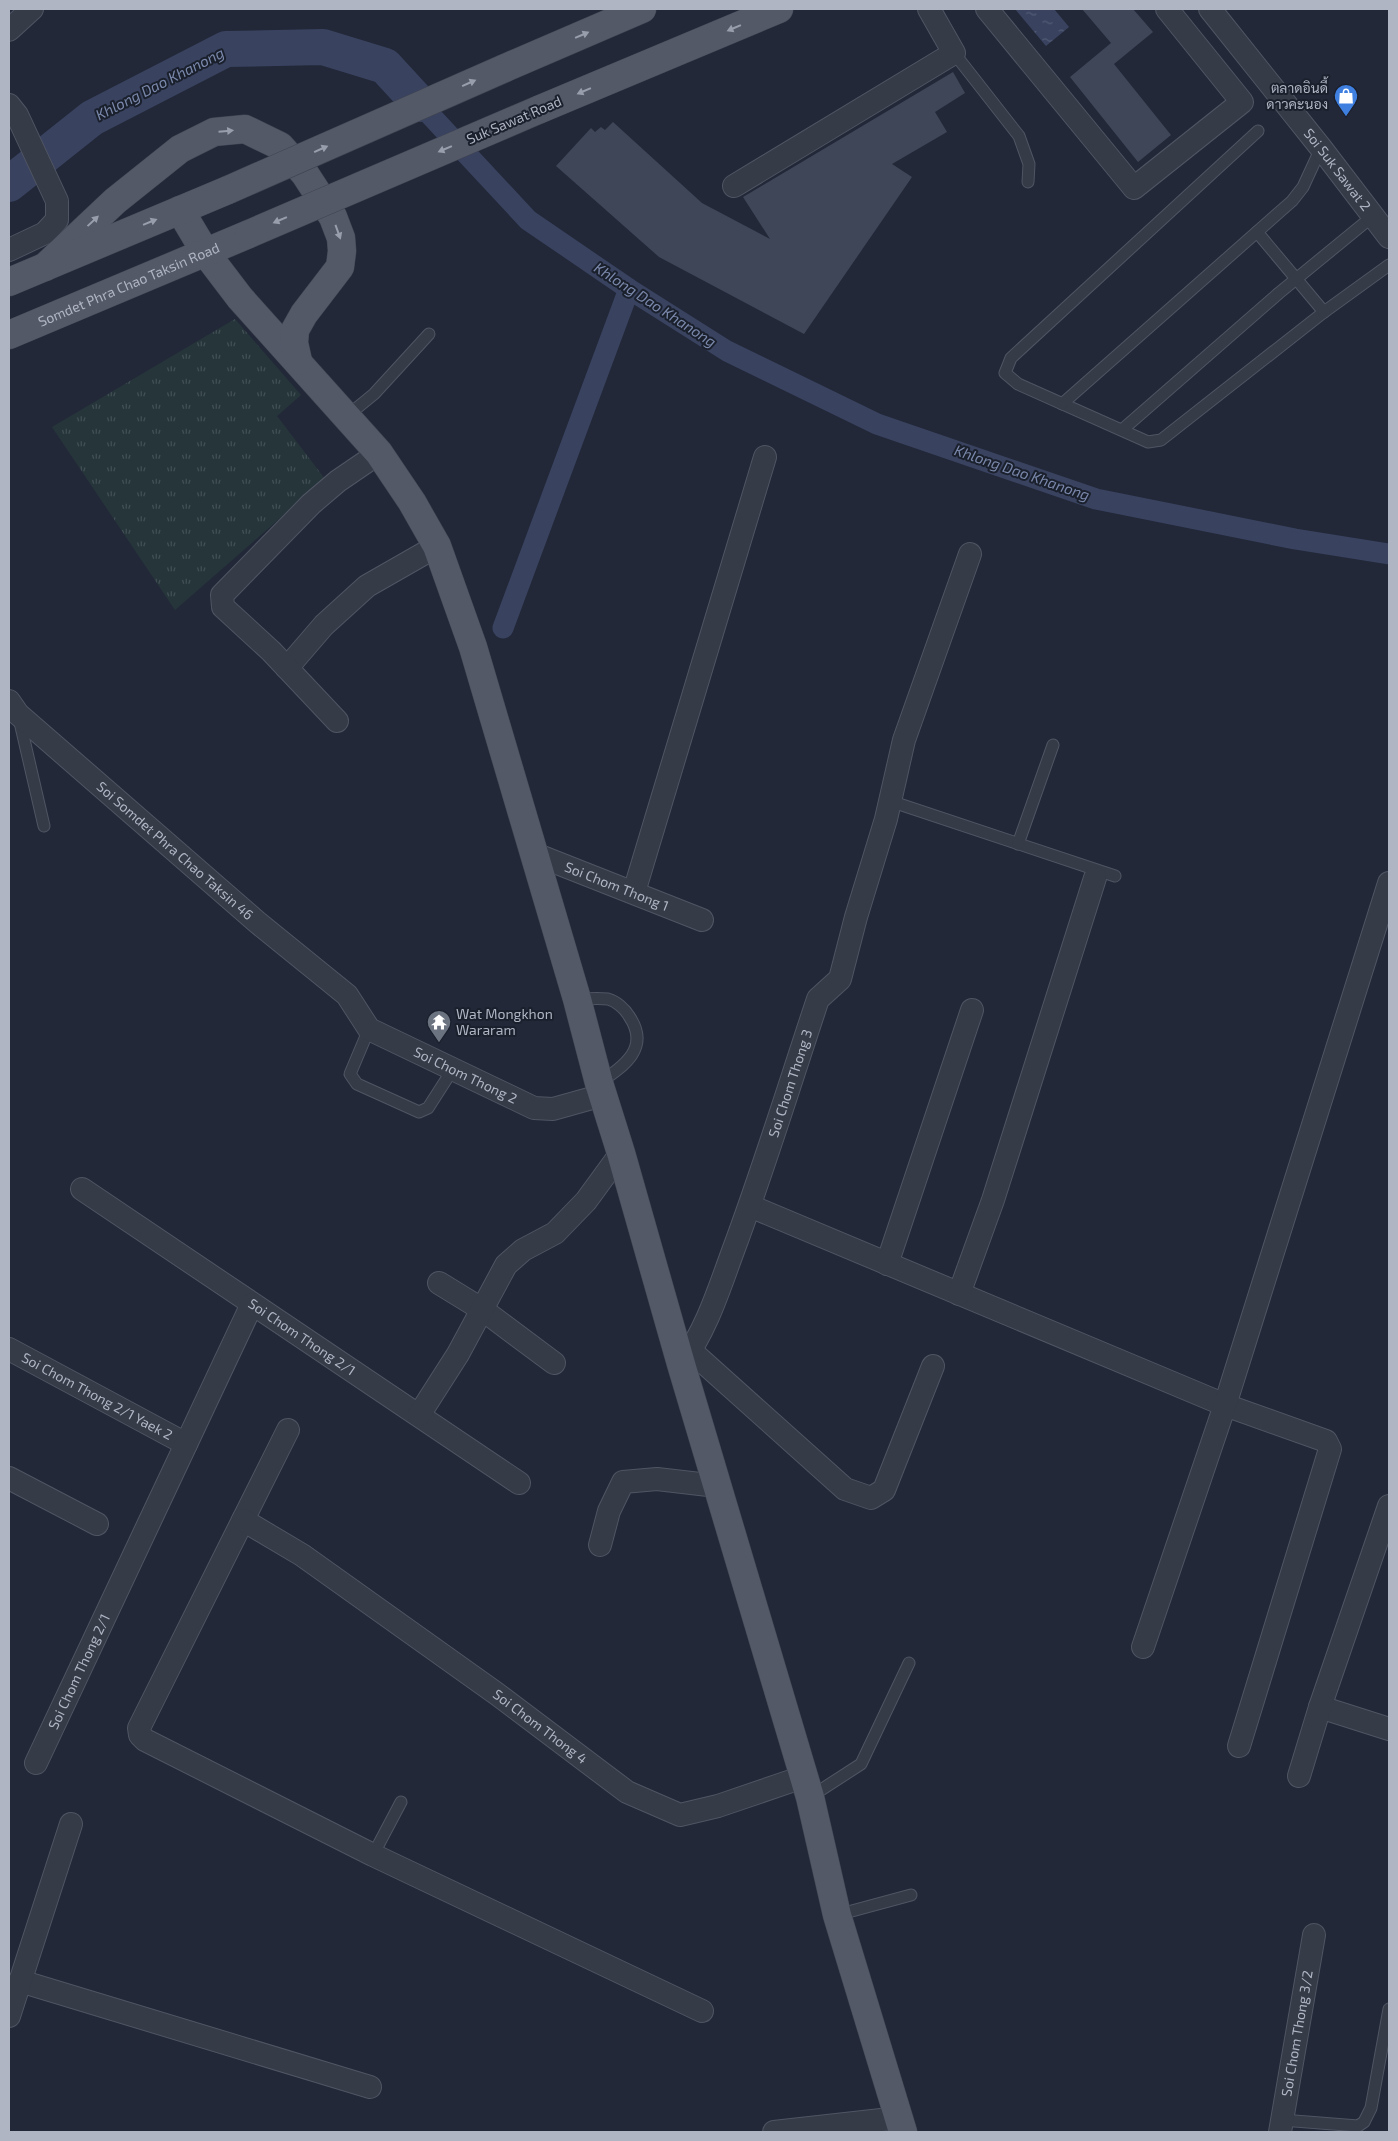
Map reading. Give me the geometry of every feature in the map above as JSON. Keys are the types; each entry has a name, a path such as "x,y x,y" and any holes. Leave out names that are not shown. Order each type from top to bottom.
{"main road":[{"path":"9,282 228,190 642,9"},
{"name":"Suk Sawat Road","path":"249,234 779,9"},
{"path":"45,267 115,201 180,149 214,132 245,129 280,146 305,174 333,217 341,238 340,267 304,314 295,330 294,343 298,361"},
{"path":"180,210 206,252 240,298 379,453 412,502 437,546 472,647 577,999 601,1089 686,1358 717,1486 807,1787 837,1915 901,2125"},
{"name":"Somdet Phra Chao Taksin Road","path":"9,335 249,234"}],"street":[{"path":"9,30 32,9"},
{"path":"734,186 954,53 929,9"},
{"path":"987,9 1134,188 1242,102 1167,9"},
{"name":"Soi Suk Sawat 2","path":"1210,9 1389,237"},
{"path":"9,250 45,233 57,220 57,201 13,110"},
{"path":"337,721 287,668 223,606 222,595 311,504 338,481 379,453"},
{"path":"634,892 765,457"},
{"path":"287,668 324,625 366,586 437,546"},
{"name":"Soi Chom Thong 3","path":"686,1358 712,1307 750,1206 818,999 840,979 890,801 904,740 970,554"},
{"name":"Soi Somdet Phra Chao Taksin 46","path":"13,707 257,922 347,995 369,1029"},
{"name":"Soi Chom Thong 1","path":"532,853 702,920"},
{"path":"959,1294 1105,877"},
{"path":"1143,1647 1224,1405 1386,905 1389,883"},
{"path":"887,1264 972,1010"},
{"name":"Soi Chom Thong 2","path":"369,1029 534,1108 553,1109 601,1089"},
{"path":"419,1415 483,1310 506,1265 523,1250 555,1234 586,1201 621,1153"},
{"path":"82,1189 252,1304"},
{"path":"750,1206 1224,1405 1326,1440 1330,1449 1239,1746"},
{"path":"439,1283 483,1310 554,1363"},
{"name":"Soi Chom Thong 2/1","path":"36,1763 252,1304 519,1483"},
{"name":"Soi Chom Thong 2/1 Yaek 2","path":"9,1349 186,1444"},
{"path":"686,1358 845,1489 871,1498 884,1490 933,1366"},
{"path":"288,1430 139,1728 140,1735 145,1740 373,1854 702,2011"},
{"path":"9,1478 96,1524"},
{"path":"600,1545 609,1510 623,1482 657,1480 717,1486"},
{"path":"1299,1776 1320,1707 1389,1506"},
{"name":"Soi Chom Thong 4","path":"243,1520 302,1555 497,1694 627,1792 680,1815 807,1787"},
{"path":"1320,1707 1389,1729"},
{"path":"9,2016 71,1824"},
{"name":"Soi Chom Thong 3/2","path":"1281,2126 1314,1935"},
{"path":"20,1981 370,2087"},
{"path":"774,2132 901,2125"}],"lane":[{"path":"954,53 1019,136 1029,164 1028,182"},
{"path":"1258,131 1011,358 1004,373 1018,384 1148,442 1162,440 1324,312 1389,265"},
{"path":"1062,404 1292,201 1303,187 1321,148"},
{"path":"1122,430 1297,278 1373,216"},
{"path":"1258,232 1324,312"},
{"path":"347,416 374,394 429,334"},
{"path":"13,707 44,826"},
{"path":"1018,844 1053,745"},
{"path":"890,801 1018,844 1105,877"},
{"path":"577,999 610,1000 628,1014 636,1027 638,1041 633,1054 601,1089"},
{"path":"369,1029 350,1074 357,1084 419,1112 428,1108 453,1069"},
{"path":"807,1787 861,1764 909,1663"},
{"path":"373,1854 401,1802"},
{"path":"837,1915 911,1895"},
{"path":"1281,2126 1358,2126 1364,2122 1371,2108 1389,2009"}],"green space":[{"path":"235,319 301,395 277,416 325,479 175,610 52,427"}],"water":[{"path":"1015,9 1054,9 1069,27 1046,46"}],"building":[{"path":"1082,9 1133,9 1153,32 1114,64 1171,135 1138,162 1070,77 1111,43"},
{"path":"953,72 965,93 935,112 947,132 892,164 912,177 804,334 659,257 556,166 591,128 595,132 601,127 605,130 613,122 702,203 770,239 743,197"}],"waterway":[{"name":"Khlong Dao Khanong","path":"9,184 92,118 226,49 323,47 385,66 420,104"},
{"name":"Khlong Dao Khanong","path":"420,104 528,220 629,289 727,351 877,424 1096,499 1295,539 1389,554"},
{"path":"503,628 629,289"}],"place":[{"name":"ตลาดอินดี้ ดาวคะนอง","path":"1346,117"},
{"name":"Wat Mongkhon Wararam","path":"439,1043"}]}
